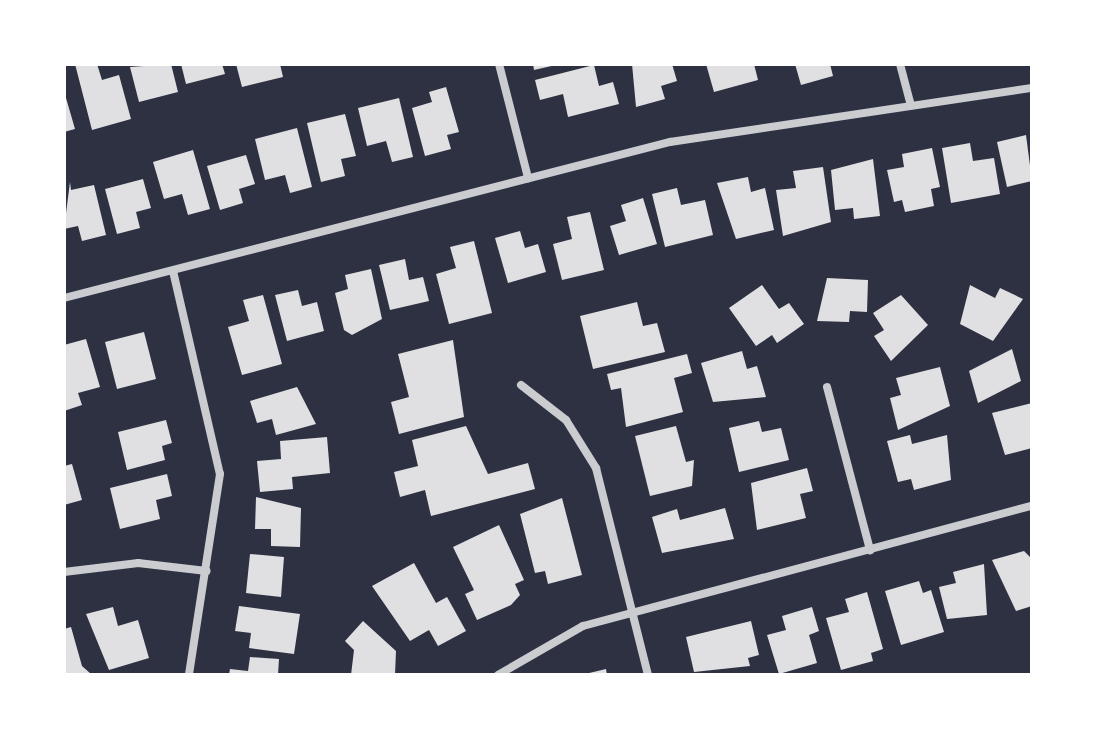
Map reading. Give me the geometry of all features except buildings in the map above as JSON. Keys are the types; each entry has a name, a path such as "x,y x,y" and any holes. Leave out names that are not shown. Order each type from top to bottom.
{"street":[{"path":"499,64 528,178"},
{"path":"900,64 911,106"},
{"path":"64,298 670,142 1032,88"},
{"path":"173,271 218,460 207,571 189,675"},
{"path":"521,385 566,420 596,468 648,675"},
{"path":"827,387 870,550"},
{"path":"498,675 551,639 630,613 1032,506"},
{"path":"64,572 138,563 207,571"}]}
